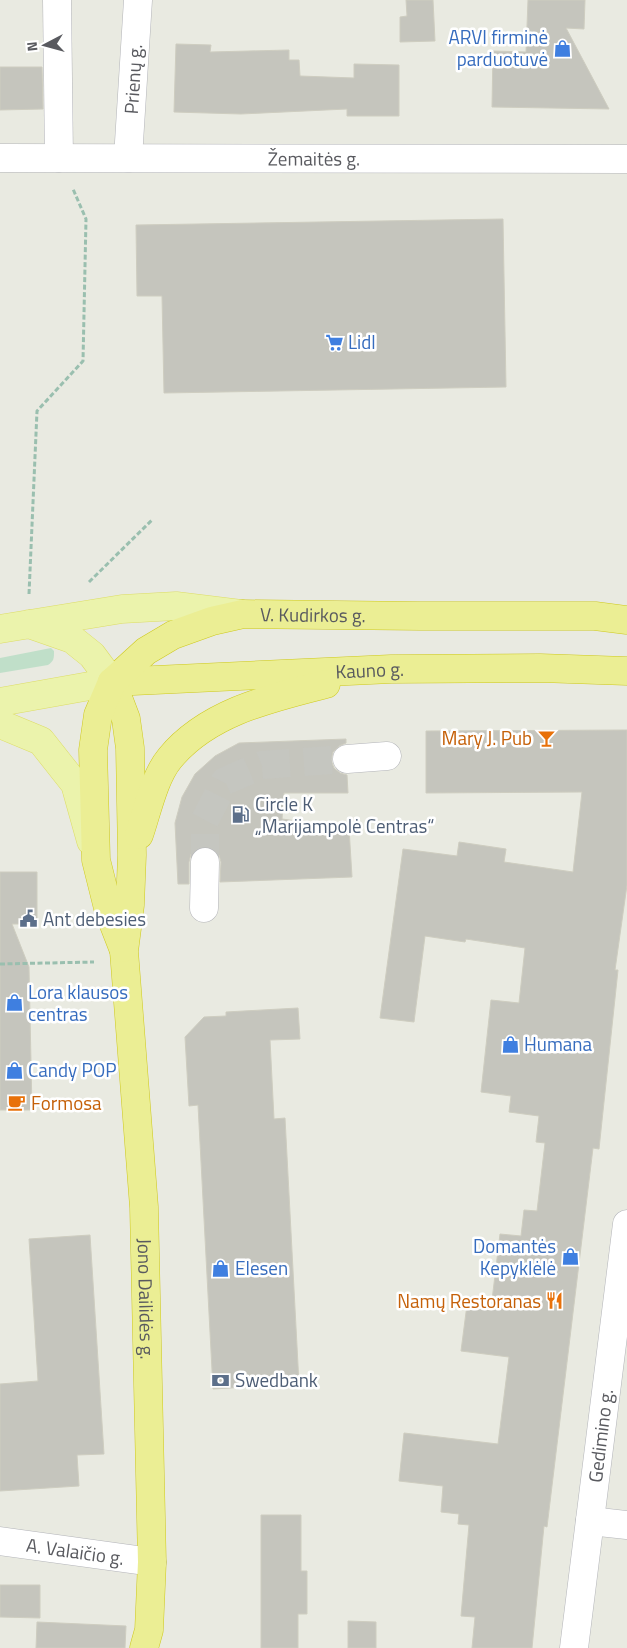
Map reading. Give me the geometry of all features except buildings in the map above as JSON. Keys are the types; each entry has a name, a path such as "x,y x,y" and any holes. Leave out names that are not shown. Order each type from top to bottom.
{"highway":[{"name":"V. Kudirkos g.","path":"242,614 595,616 627,620"},
{"path":"124,956 109,912 96,860 93,750 98,715 112,682 146,651 173,635 212,621 242,614"},
{"name":"Kauno g.","path":"112,682 391,669 540,668 627,671"},
{"path":"132,855 156,784 169,759 194,735 227,715 278,696 391,669"},
{"path":"112,682 126,719 130,748 132,855 130,905 124,956"},
{"name":"Jono Dailidės g.","path":"124,956 144,1206 152,1562 149,1630 144,1648"}],"main road":[{"name":"V. Kudirkos g.","path":"0,629 122,609 176,606 242,614"},
{"path":"0,702 112,682 92,654 72,639 28,624"},
{"path":"0,724 41,740 75,784 96,860"}],"street":[{"path":"57,0 66,158"},
{"name":"Prienų g.","path":"128,158 138,0"},
{"name":"Žemaitės g.","path":"0,158 627,159"},
{"path":"347,759 387,756"},
{"path":"204,908 205,862"},
{"name":"Gedimino g.","path":"574,1648 627,1224"},
{"path":"590,1521 627,1525"},
{"name":"A. Valaičio g.","path":"0,1541 152,1562"}],"path":[{"path":"28,624 37,411 83,361 86,219 72,186 66,158"},
{"path":"88,584 153,519"},
{"path":"0,964 124,956"}],"green space":[{"path":"51,648 54,651 54,657 48,665 0,673 0,658"}],"tunnel":[{"path":"205,862 205,820 225,781 262,765 347,759"}],"place":[{"name":"ARVI firminė parduotuvė","path":"562,48"},
{"name":"Lidl","path":"334,342"},
{"name":"Mary J. Pub","path":"546,738"},
{"name":"Circle K „Marijampolė Centras“","path":"241,815"},
{"name":"Ant debesies","path":"29,919"},
{"name":"Lora klausos centras","path":"14,1003"},
{"name":"Humana","path":"510,1044"},
{"name":"Candy POP","path":"14,1070"},
{"name":"Formosa","path":"17,1103"},
{"name":"Domantės Kepyklėlė","path":"570,1257"},
{"name":"Elesen","path":"221,1268"},
{"name":"Namų Restoranas","path":"555,1301"},
{"name":"Swedbank","path":"221,1380"}]}
